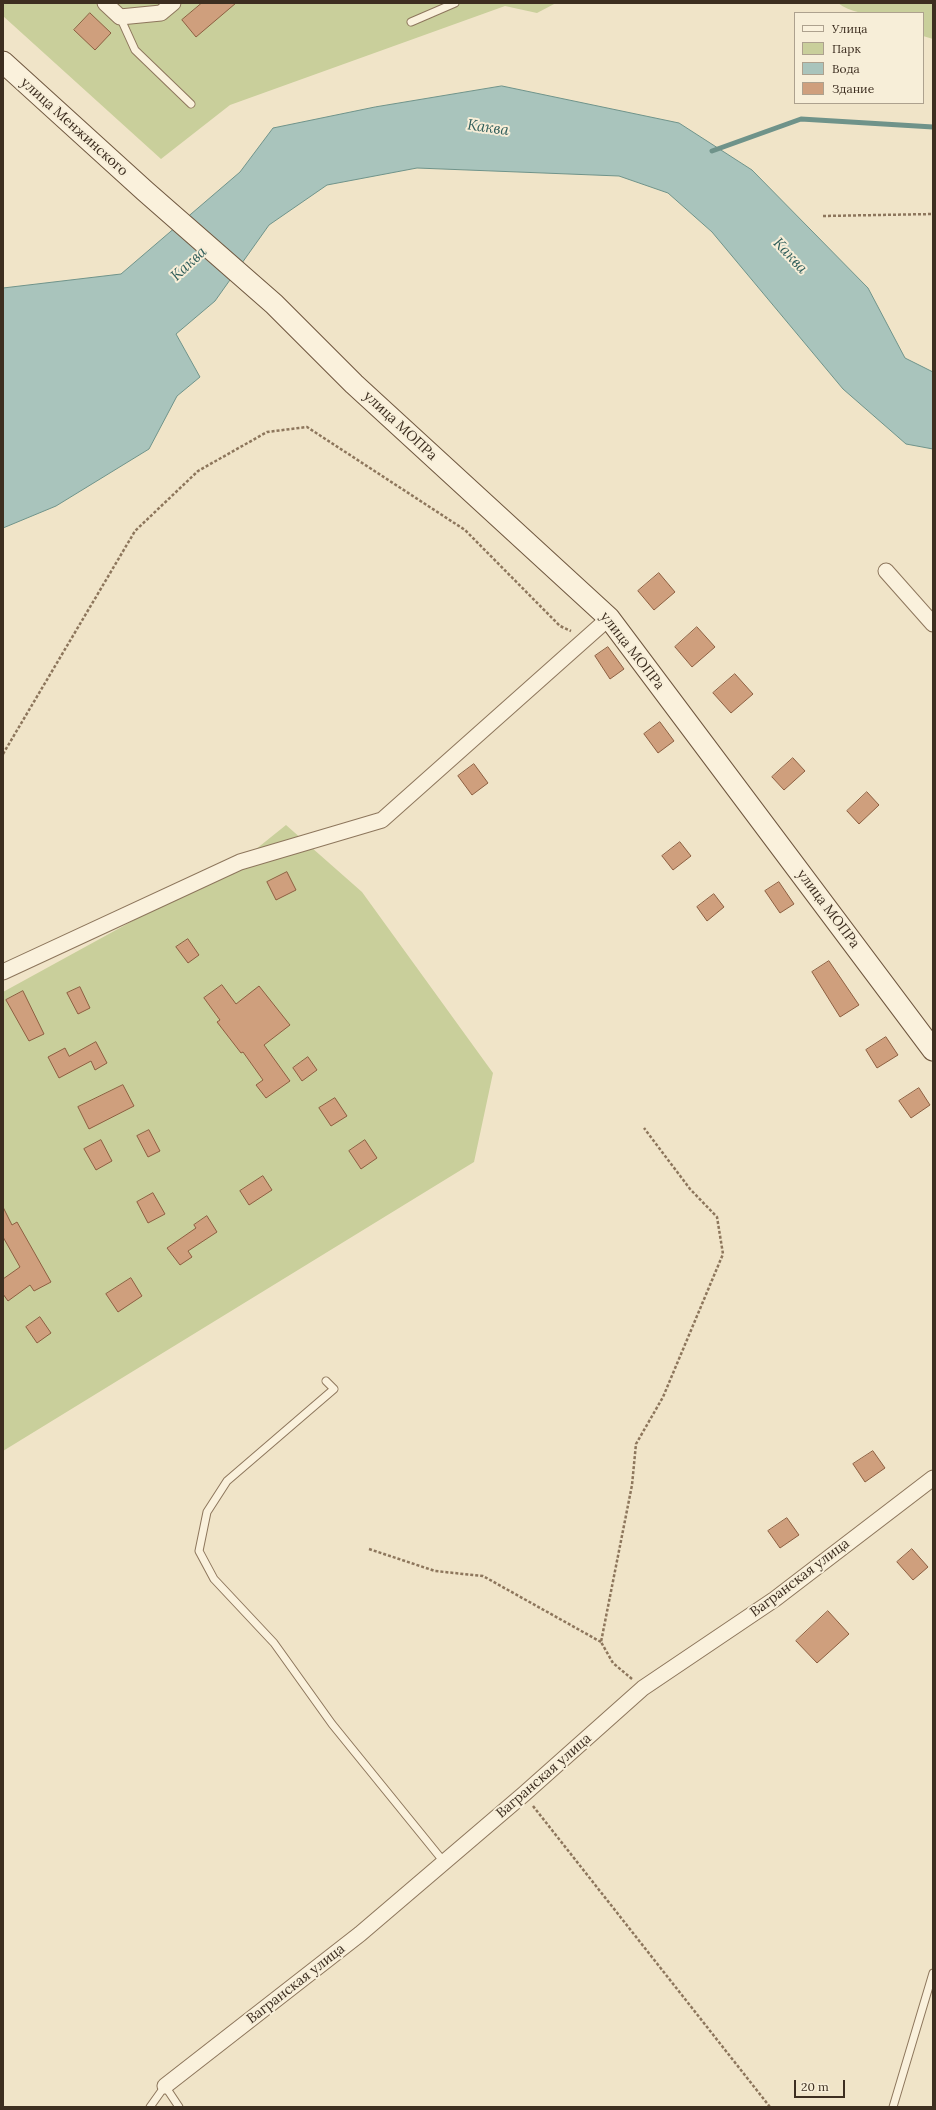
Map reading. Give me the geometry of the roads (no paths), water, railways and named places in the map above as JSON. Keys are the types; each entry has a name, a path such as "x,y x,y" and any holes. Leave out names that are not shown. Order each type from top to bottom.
{"main road":[{"name":"улица Менжинского","path":"3,62 145,191 274,304"},
{"name":"улица МОПРа","path":"274,304 354,384 609,618 933,1050"}],"street":[{"path":"105,3 120,17 161,13 173,3"},
{"path":"886,571 933,624"},
{"path":"3,972 240,862 382,820 609,618"},
{"name":"Вагранская улица","path":"165,2086 360,1934 524,1794 643,1688 775,1599 933,1478"}],"lane":[{"path":"411,22 455,3"},
{"path":"120,17 135,50 191,104"},
{"path":"326,1381 334,1389 227,1481 207,1512 199,1551 214,1579 274,1643 332,1724 444,1862"},
{"path":"893,2107 933,1973"},
{"path":"150,2107 165,2086 179,2107"}],"water":[{"name":"Каква","path":"502,86 679,123 752,170 868,288 905,358 933,372 933,449 906,444 843,389 712,232 668,193 619,176 417,168 327,185 269,225 215,301 176,334 200,377 177,396 149,449 56,506 3,528 3,288 121,274 240,172 273,128 375,107"}],"waterway":[{"path":"712,151 801,119 933,127"}]}
